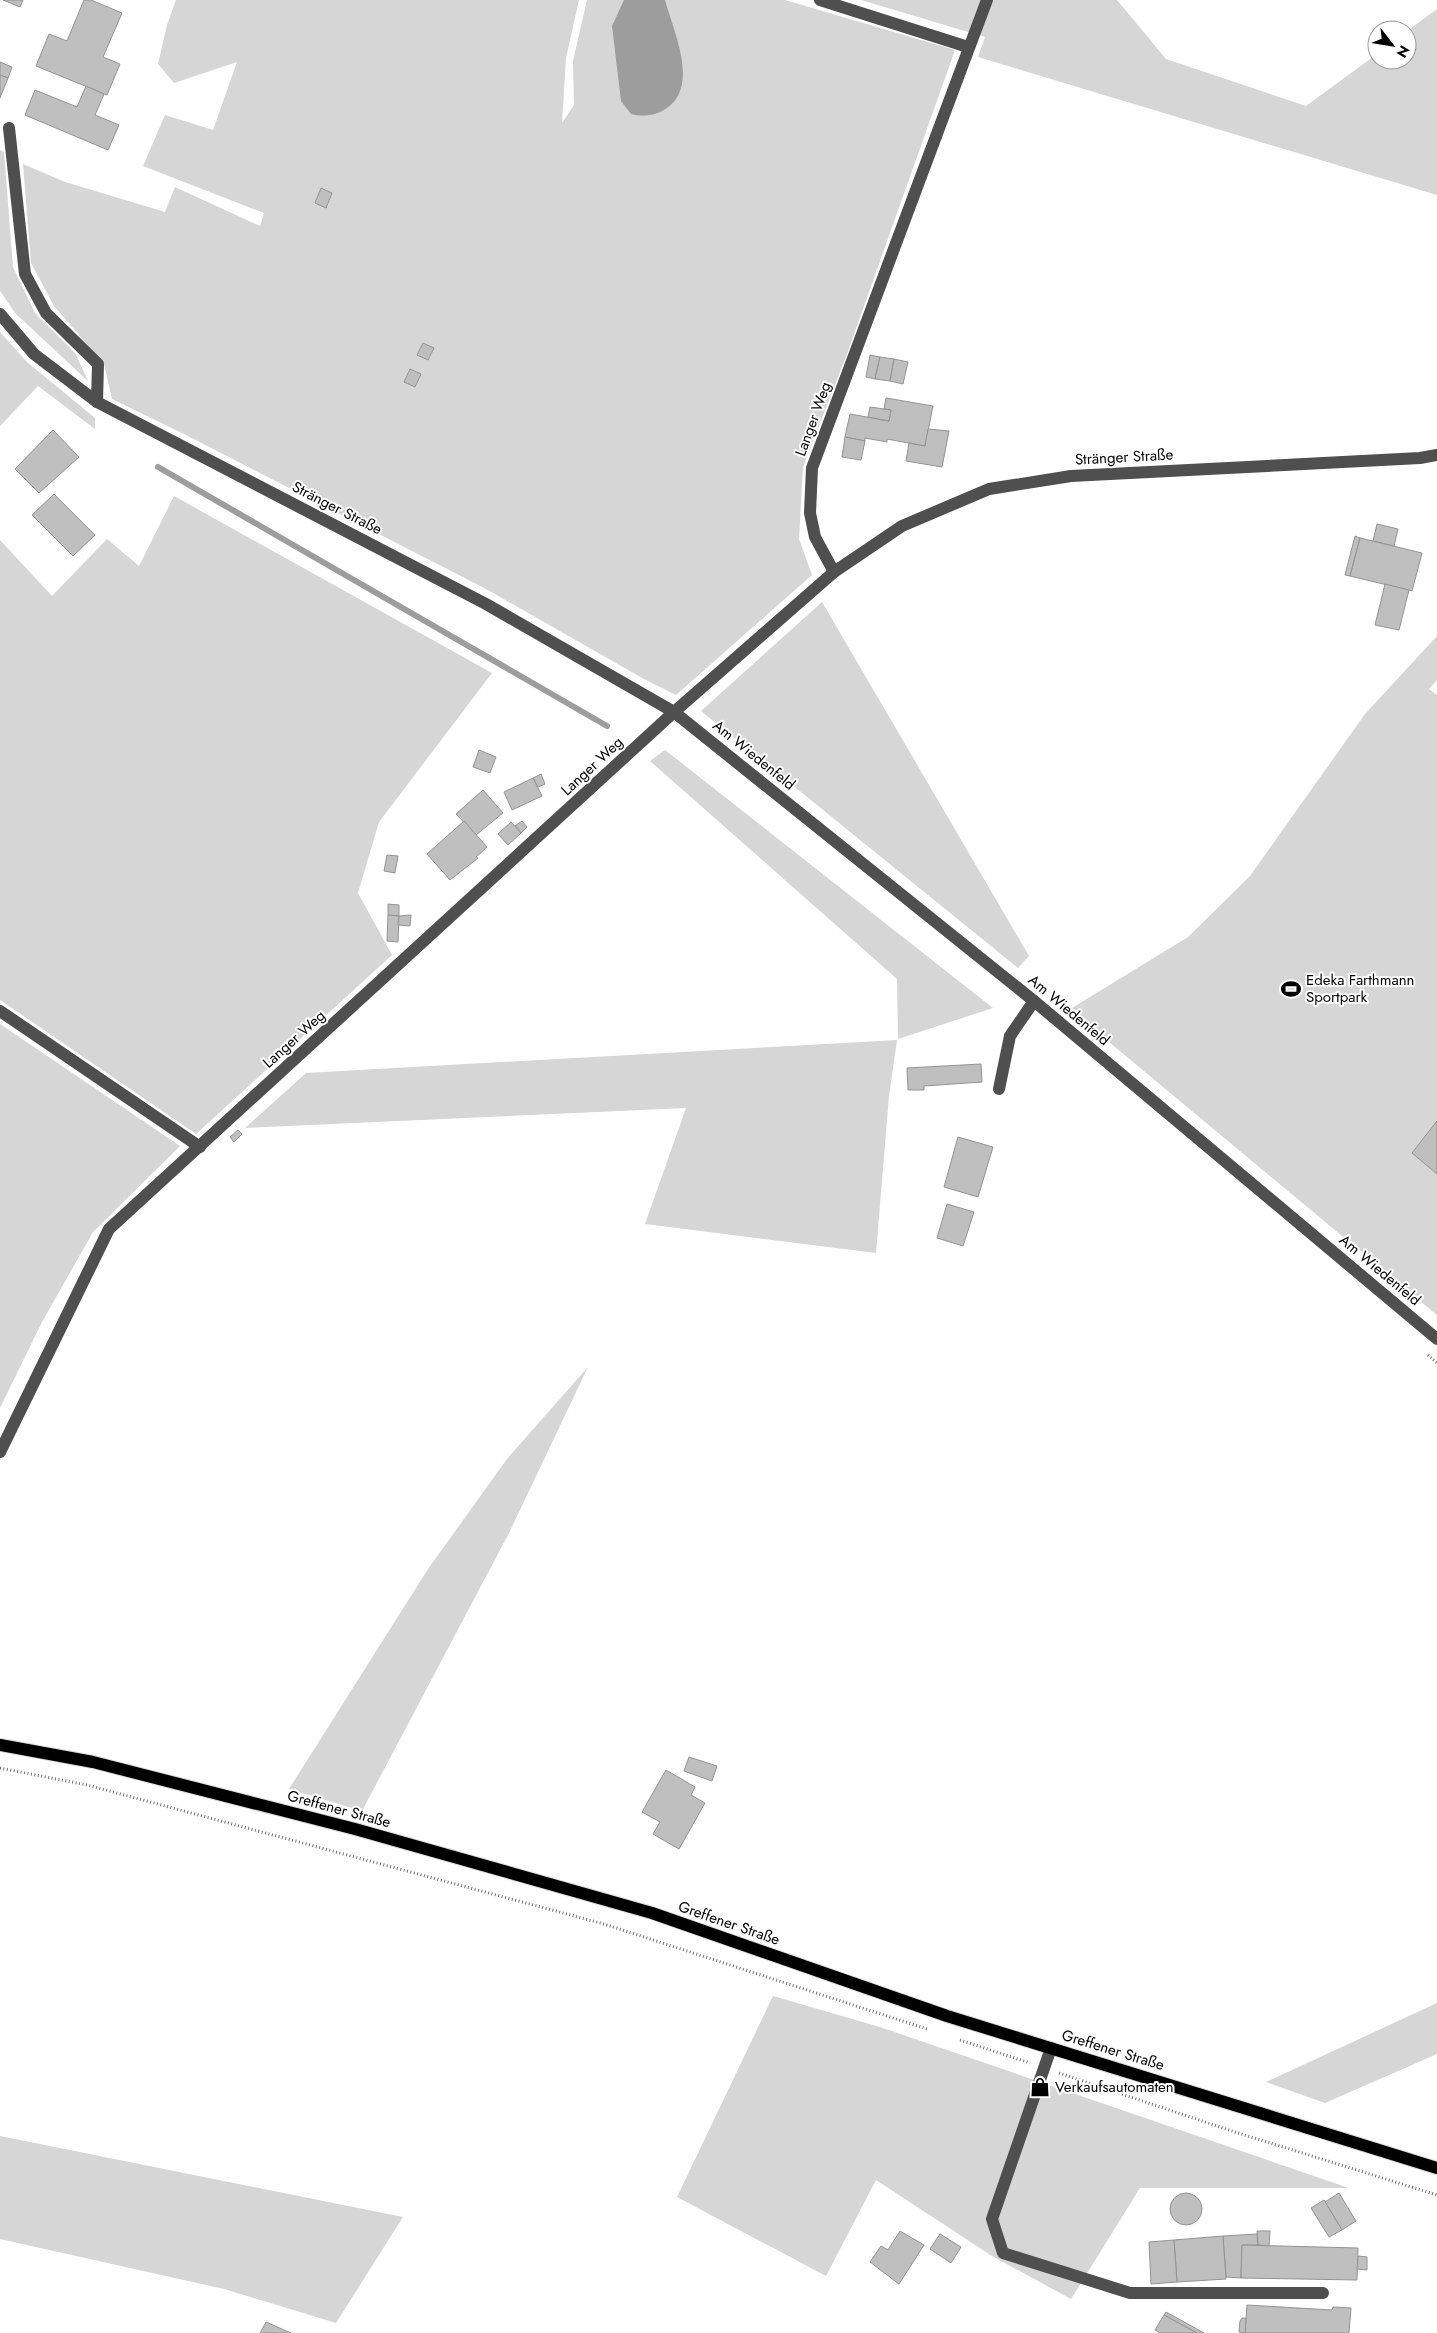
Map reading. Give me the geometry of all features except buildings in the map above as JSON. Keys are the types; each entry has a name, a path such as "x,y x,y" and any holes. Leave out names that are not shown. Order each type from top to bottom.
{"main road":[{"name":"Greffener Straße","path":"0,1745 92,1762 346,1827 652,1914 946,2016 1437,2168"}],"street":[{"path":"820,0 968,47"},
{"name":"Langer Weg","path":"0,1452 109,1229 674,712 834,572 815,537 810,513 812,468 987,0"},
{"path":"9,128 25,274 46,312 98,364 97,402"},
{"name":"Stränger Straße","path":"0,314 34,354 97,402 486,604 674,712"},
{"name":"Stränger Straße","path":"834,572 902,526 989,489 1071,476 1420,458 1437,455"},
{"name":"Am Wiedenfeld","path":"674,712 1034,1001 1437,1339"},
{"path":"999,1089 1010,1036 1034,1001"},
{"path":"0,1011 200,1147"},
{"path":"1051,2048 992,2219 1003,2253 1130,2293 1324,2293"}],"path":[{"path":"1422,1350 1437,1363"},
{"path":"0,1768 87,1785 604,1924 932,2031"},
{"path":"951,2037 1235,2132 1437,2195"}],"shaded area":[{"path":"176,0 579,0 566,58 562,123 574,105 573,61 587,0 785,0 955,50 847,354 803,467 799,539 812,575 676,695 644,679 486,589 112,399 104,364 54,306 31,263 23,164 65,182 165,212 175,187 260,226 264,213 143,166 165,115 213,130 237,62 174,83 158,64 167,25"},
{"path":"624,0 665,0 681,57 682,86 677,98 663,111 645,116 631,114 621,101 612,26"},
{"path":"861,0 1117,0 1166,59 1306,106 1367,61 1367,70 1417,70 1417,24 1437,9 1437,195 978,57 985,37"},
{"path":"0,150 4,152 13,267 35,313 75,353 88,381 16,314 0,291"},
{"path":"0,332 27,362 95,418 95,429 38,386 0,426"},
{"path":"174,496 492,673 379,822 358,893 392,955 196,1134 0,1000 0,540 52,596 107,539 139,566"},
{"path":"822,602 1029,956 1018,968 701,711"},
{"name":"Edeka Farthmann Sportpark","path":"1437,636 1437,680 1429,689 1437,695 1437,1315 1085,1022 1072,1008 1188,937 1250,876 1365,714"},
{"path":"665,750 993,1008 898,1039 897,979 650,761"},
{"path":"0,1024 180,1146 93,1232 42,1322 0,1408"},
{"path":"897,1040 889,1096 876,1253 645,1224 686,1108 245,1128 306,1073"},
{"path":"588,1367 509,1533 362,1811 289,1789 428,1569 507,1459"},
{"path":"773,1996 880,2027 1349,2188 1140,2188 1071,2299 992,2256 876,2180 826,2276 677,2197"},
{"path":"1437,2003 1437,2054 1325,2103 1266,2082"},
{"path":"0,2136 403,2217 336,2323 224,2289 0,2239"}],"waterway":[{"path":"158,467 607,726"}],"place":[{"name":"Edeka Farthmann Sportpark","path":"1291,989"},
{"name":"Verkaufsautomaten","path":"1040,2087"}]}
